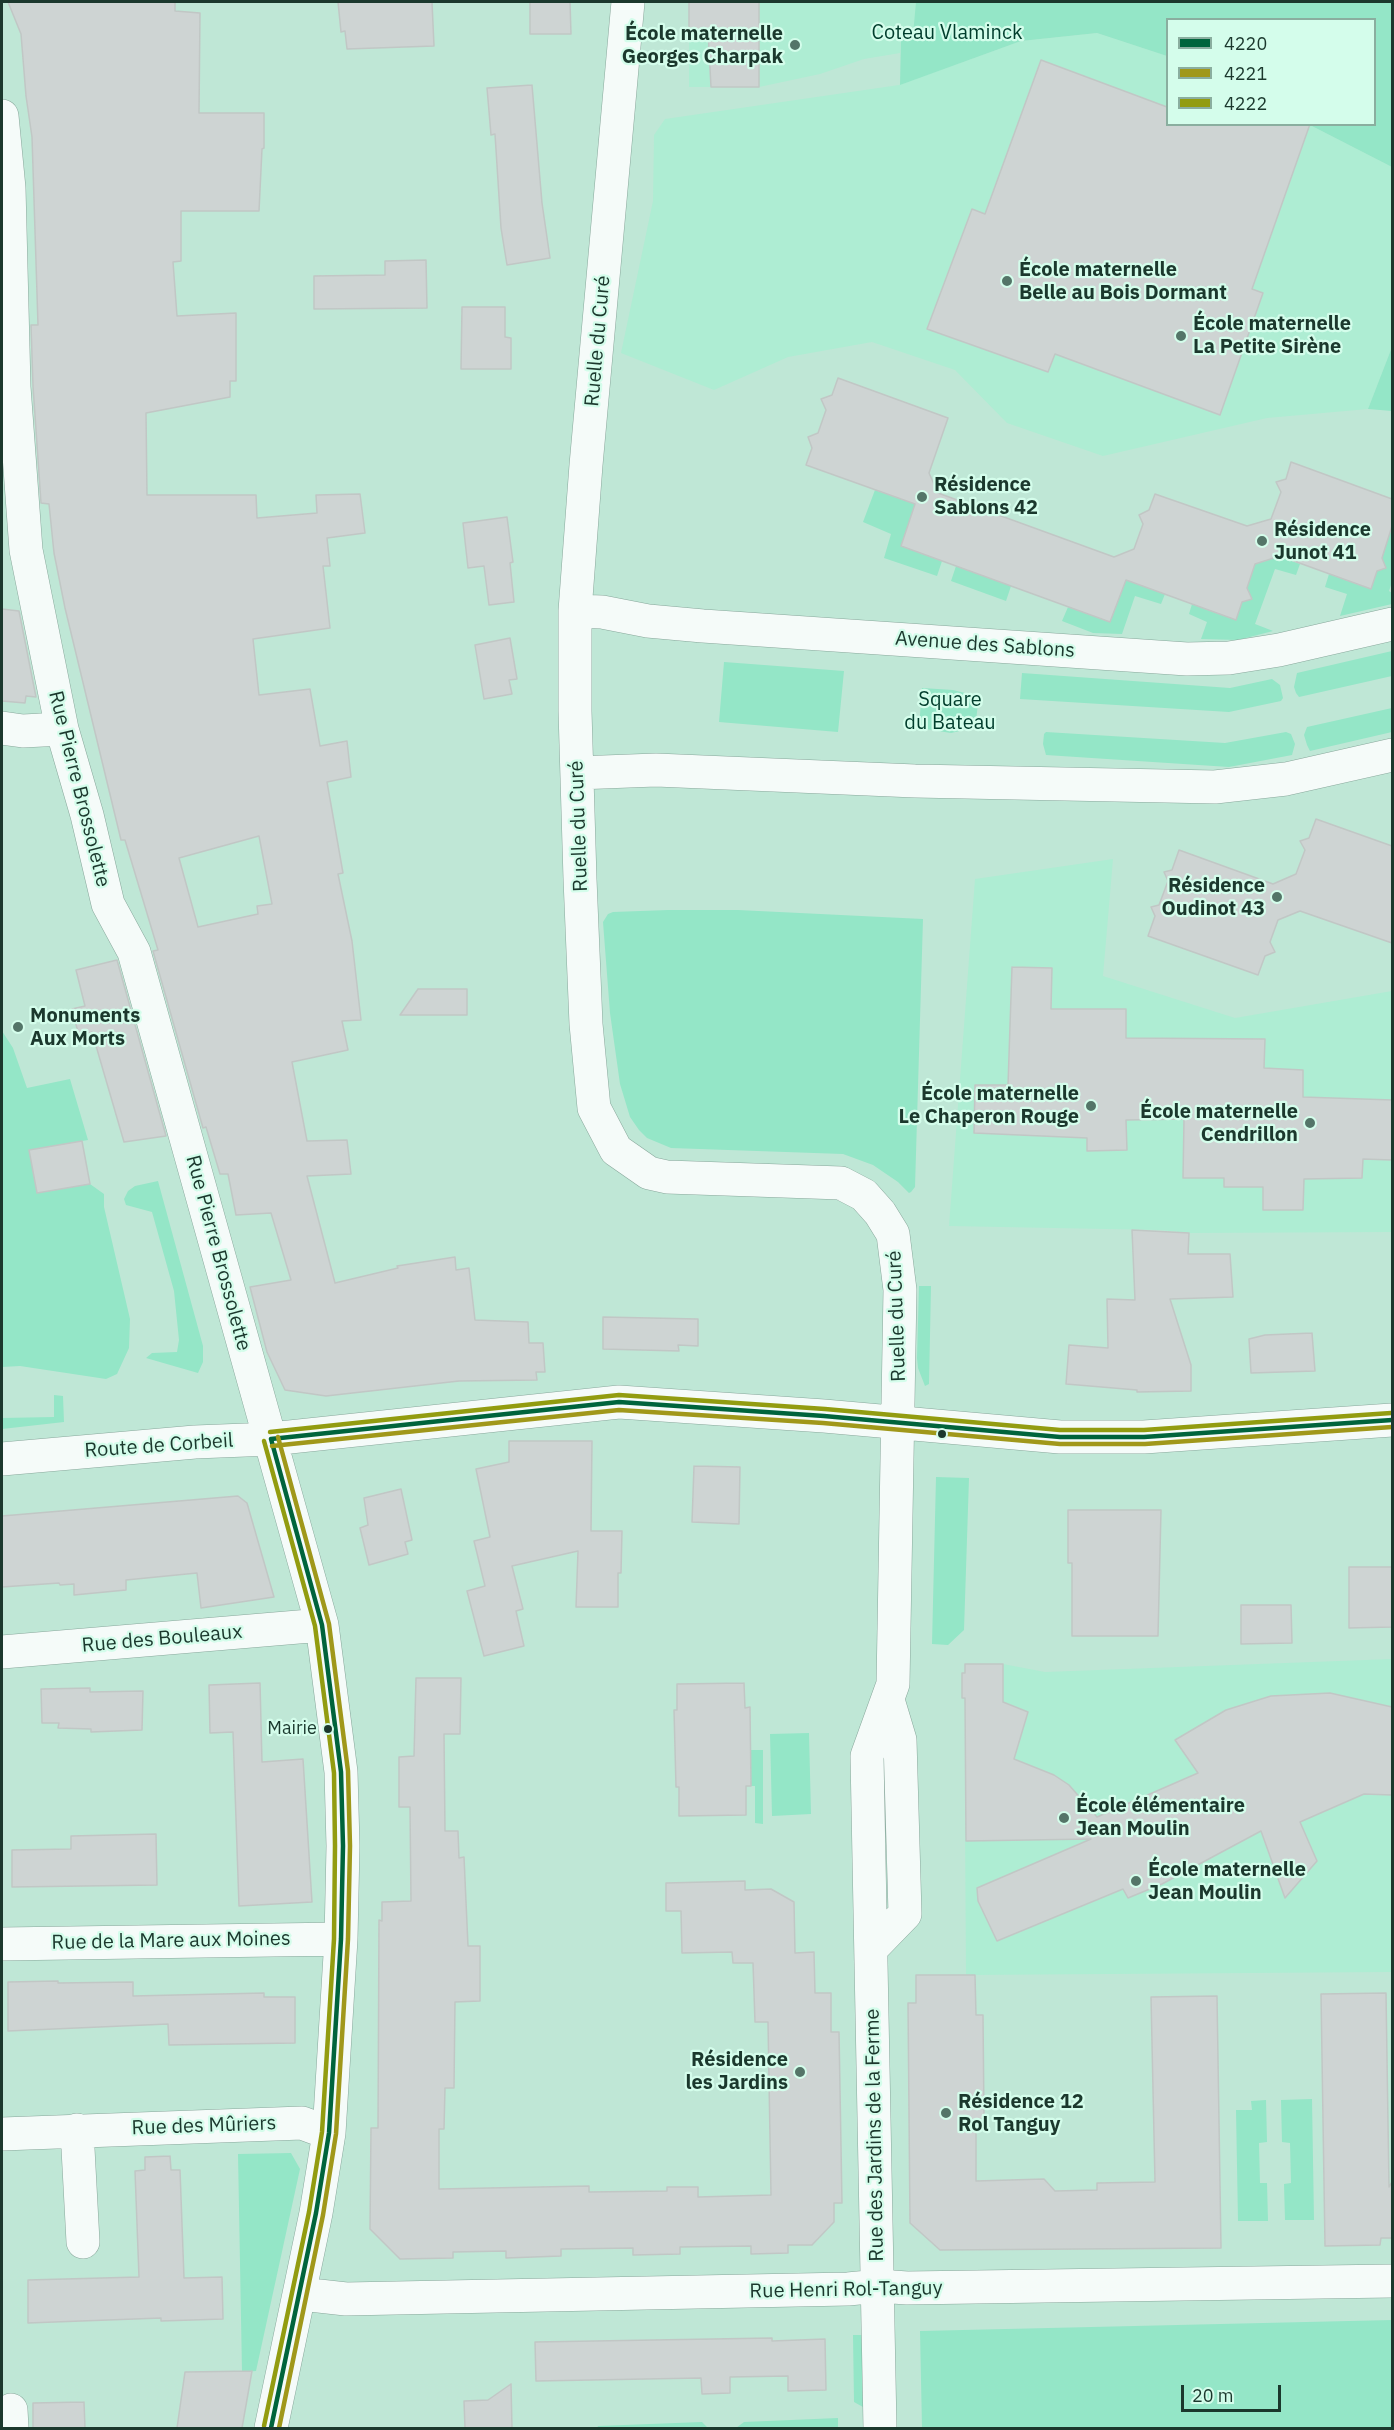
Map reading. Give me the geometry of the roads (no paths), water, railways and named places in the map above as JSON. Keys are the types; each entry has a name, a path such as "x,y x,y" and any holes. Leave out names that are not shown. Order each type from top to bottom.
{"street":[{"name":"Ruelle du Curé","path":"628,2 575,611 577,773 586,1024 594,1108 616,1150 649,1173 667,1177 841,1183 864,1195 880,1213 893,1234 898,1261 900,1290 899,1422"},
{"name":"Rue Pierre Brossolette","path":"2,116 9,188 14,387 27,549 62,729 87,815 108,904 135,952 322,1625 341,1772 343,1846 341,1939 329,2133 301,2294 271,2428"},
{"name":"Avenue des Sablons","path":"575,611 602,612 648,621 703,626 1187,659 1229,658 1279,650 1392,624"},
{"path":"2,728 23,731 62,729"},
{"path":"577,773 656,770 915,781 1215,788 1286,780 1392,755"},
{"name":"Route de Corbeil","path":"2,1459 195,1442 272,1439 619,1402 1072,1437 1144,1437 1392,1420"},
{"name":"Rue des Jardins de la Ferme","path":"871,1949 905,1914 905,1899 885,1749 888,1700 893,1684 899,1422"},
{"name":"Rue des Bouleaux","path":"2,1652 322,1625"},
{"name":"Rue des Jardins de la Ferme","path":"880,2428 867,1756 885,1749"},
{"path":"870,1903 875,1911 889,1913 905,1899"},
{"name":"Rue de la Mare aux Moines","path":"2,1944 341,1939"},
{"name":"Rue des Mûriers","path":"2,2134 302,2123 329,2133"},
{"path":"77,2130 83,2242"},
{"name":"Rue Henri Rol-Tanguy","path":"301,2294 346,2299 836,2289 879,2286 907,2288 1392,2281"}],"place":[{"name":"École maternelle Georges Charpak","path":"795,45"},
{"name":"École maternelle Belle au Bois Dormant","path":"1007,281"},
{"name":"École maternelle La Petite Sirène","path":"1181,336"},
{"name":"Résidence Sablons 42","path":"922,497"},
{"name":"Résidence Junot 41","path":"1262,541"},
{"name":"Résidence Oudinot 43","path":"1277,897"},
{"name":"Monuments Aux Morts","path":"18,1027"},
{"name":"École maternelle Le Chaperon Rouge","path":"1091,1106"},
{"name":"École maternelle Cendrillon","path":"1310,1123"},
{"name":"Mairie","path":"328,1729"},
{"name":"École élémentaire Jean Moulin","path":"1064,1818"},
{"name":"École maternelle Jean Moulin","path":"1136,1881"},
{"name":"Résidence les Jardins","path":"800,2072"},
{"name":"Résidence 12 Rol Tanguy","path":"946,2113"}],"park label":[{"name":"Coteau Vlaminck","path":"947,33"},
{"name":"Square du Bateau","path":"950,712"}]}
